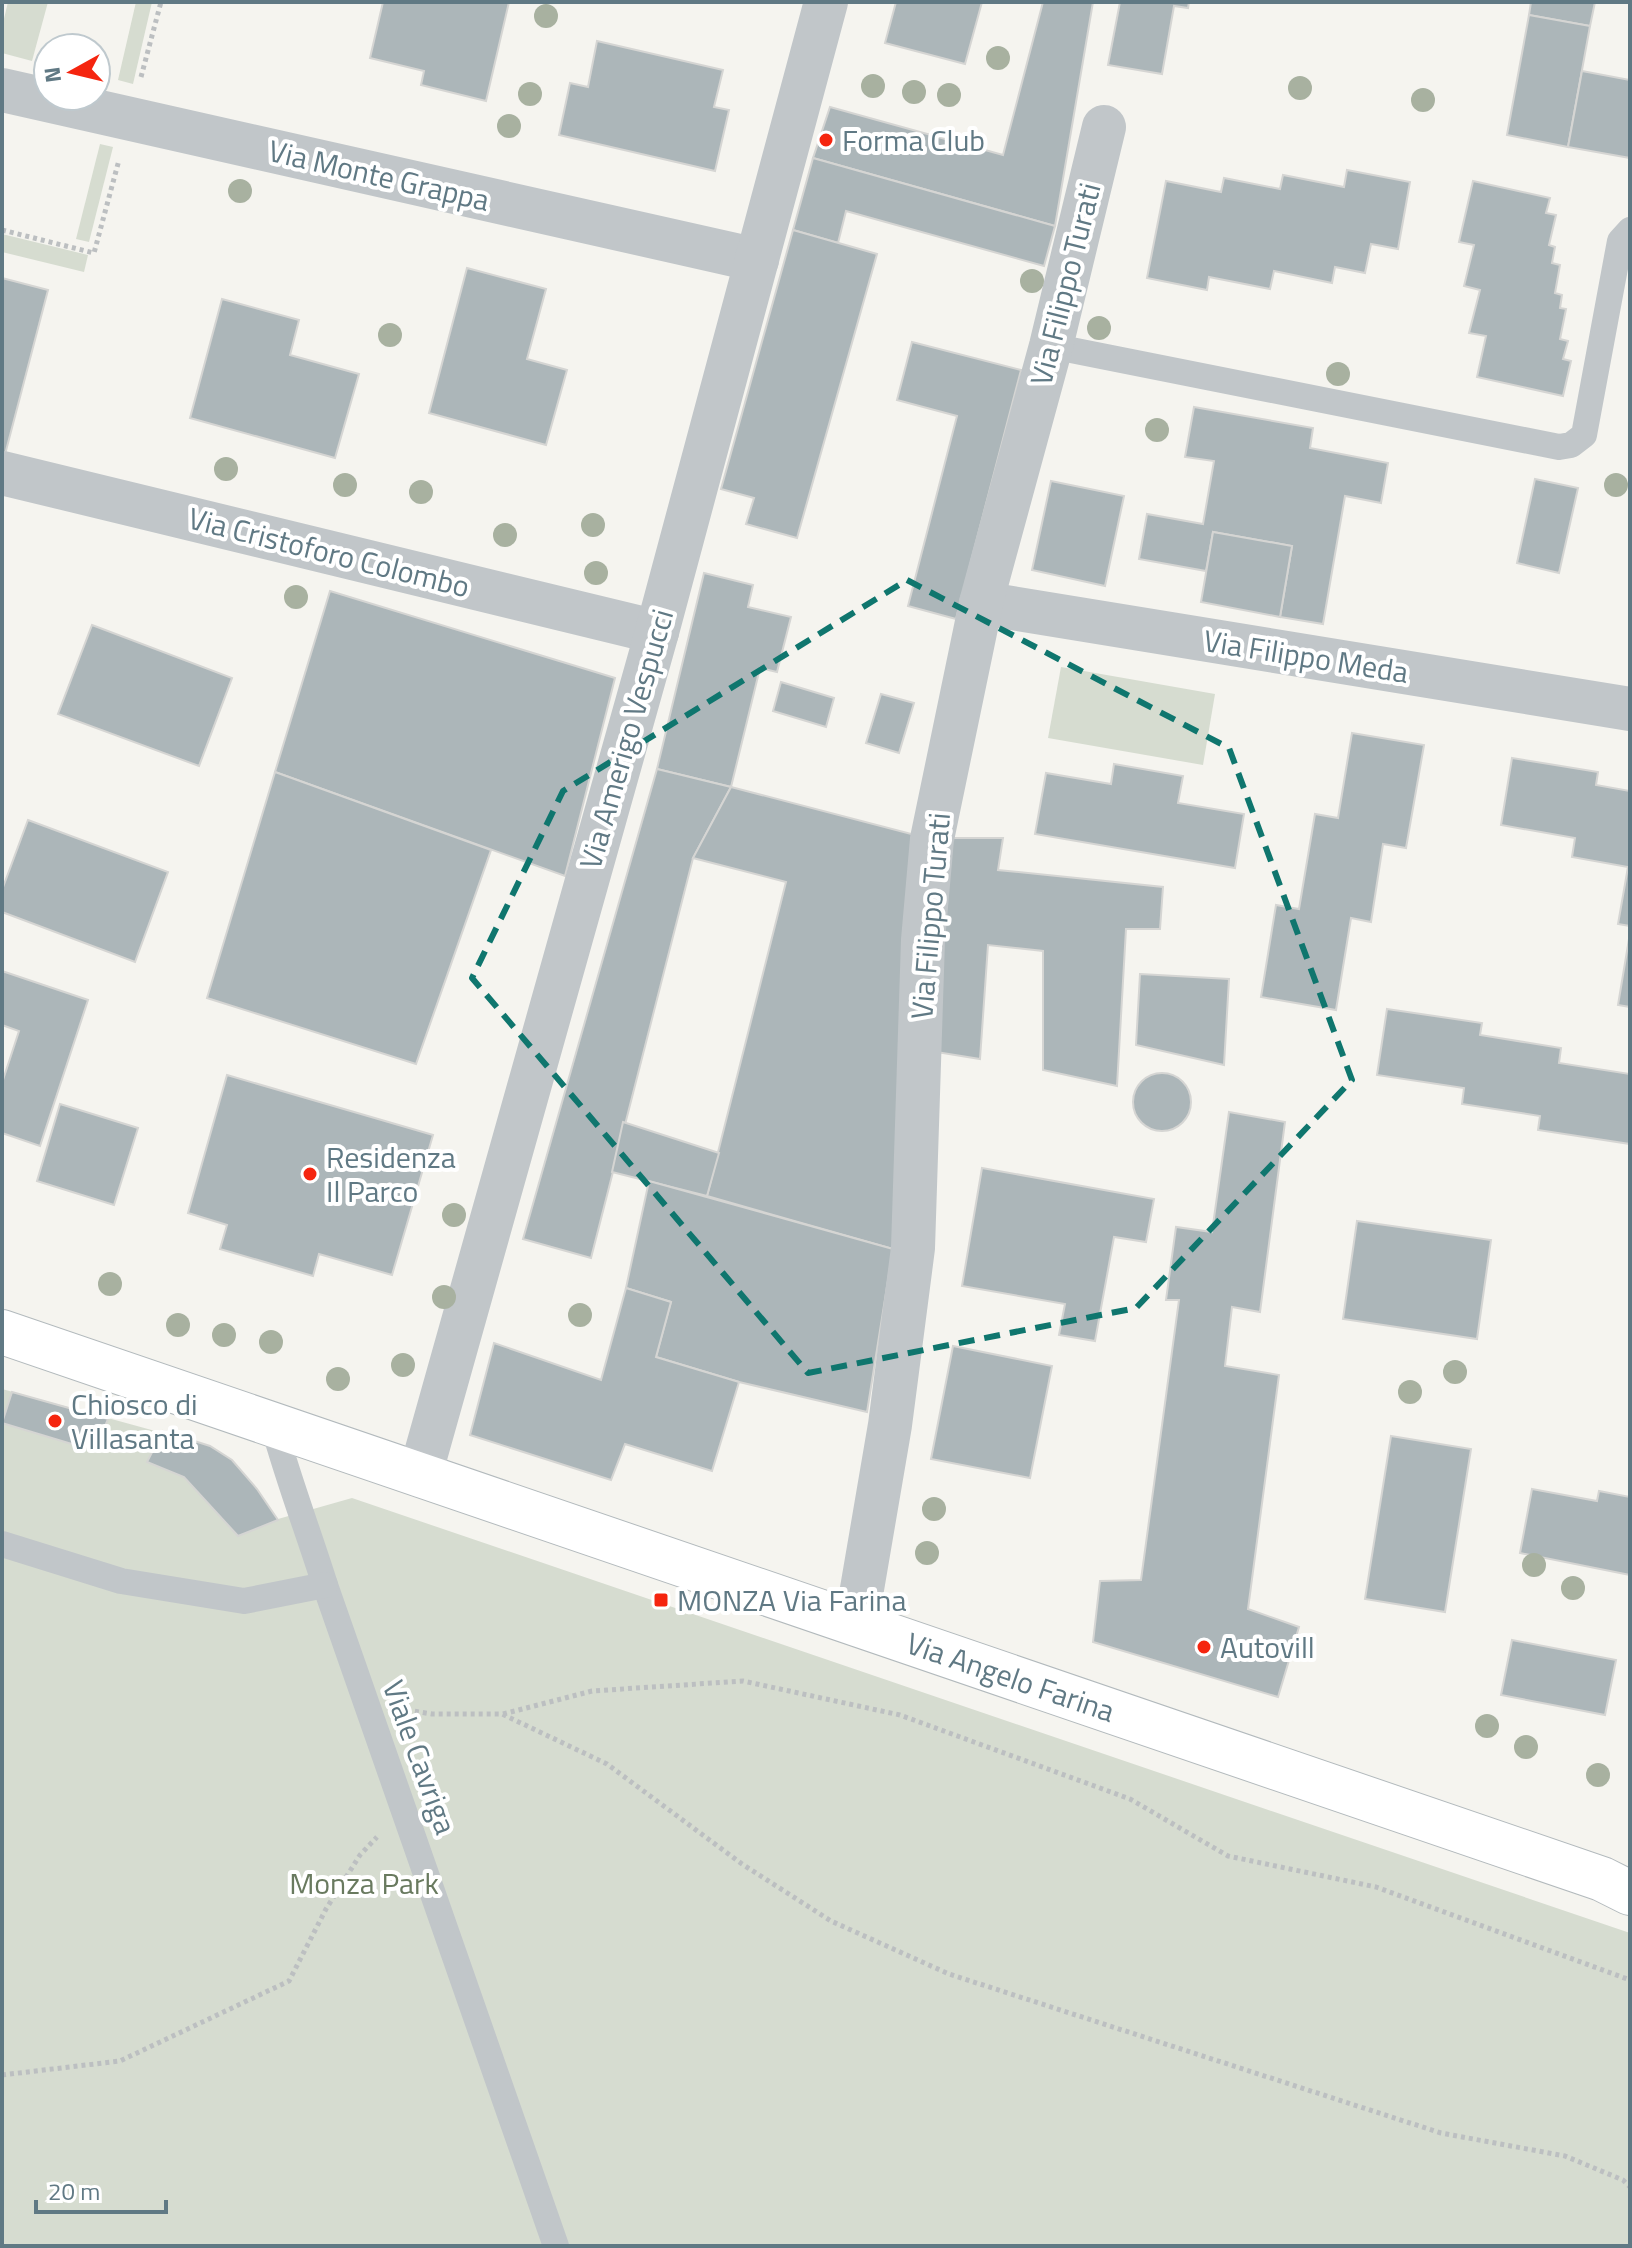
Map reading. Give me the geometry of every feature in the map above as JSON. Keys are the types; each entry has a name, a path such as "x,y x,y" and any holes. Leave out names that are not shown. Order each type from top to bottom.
{"street":[{"name":"Via Amerigo Vespucci","path":"420,1475 657,632 826,2"},
{"name":"Via Monte Grappa","path":"2,90 757,260"},
{"name":"Via Filippo Turati","path":"856,1624 890,1425 913,1248 923,940 932,839 981,603 1051,346 1104,127"},
{"name":"Via Cristoforo Colombo","path":"2,473 657,632"},
{"name":"Via Filippo Meda","path":"981,603 1630,709"},
{"name":"Via Angelo Farina","path":"2,1332 1621,1885"}],"lane":[{"path":"1051,346 1559,447 1571,445 1584,435 1620,241 1630,230"},
{"name":"Viale Cavriga","path":"273,1424 325,1585 556,2246"},
{"path":"2,1544 121,1581 244,1601 325,1585"}],"path":[{"path":"369,1709 392,1708 432,1714 502,1714 592,1691 743,1681 900,1715 1130,1799 1228,1856 1376,1887 1630,1980"},
{"path":"502,1714 607,1764 742,1864 831,1921 949,1974 1441,2133 1565,2156 1623,2180 1630,2187"},
{"path":"2,2075 120,2061 289,1981 326,1909 360,1855 387,1827 408,1818"}],"highlighted area":[{"path":"907,580 1229,748 1352,1080 1136,1308 808,1373 472,978 563,791"}],"green space":[{"path":"8,2 48,2 40,32 32,32 32,61 2,53 2,27"},
{"path":"136,2 152,2 133,84 118,80"},
{"path":"100,144 113,147 89,242 76,239"},
{"path":"2,234 88,255 84,272 2,252"},
{"path":"1061,667 1215,694 1203,765 1048,738"},
{"name":"Monza Park","path":"2,1389 210,1446 239,1470 278,1519 352,1498 1630,1933 1630,2246 2,2246"}],"building":[{"path":"383,2 509,2 486,101 421,85 424,71 370,58"},
{"path":"896,2 982,2 965,64 885,43"},
{"path":"1043,2 1093,2 1055,226 813,158 830,107 1003,155"},
{"path":"1120,2 1189,2 1188,8 1174,6 1162,74 1108,65"},
{"path":"1531,2 1595,2 1590,26 1529,15"},
{"path":"1529,15 1590,26 1568,147 1507,135"},
{"path":"597,41 723,70 714,107 729,110 715,171 559,135 570,83 588,87"},
{"path":"1582,71 1630,80 1630,158 1568,147"},
{"path":"813,158 1055,226 1044,266 846,211 838,243 793,230"},
{"path":"1347,170 1410,182 1398,249 1371,244 1365,273 1335,267 1332,283 1274,271 1270,289 1209,277 1207,290 1147,278 1166,181 1221,192 1224,178 1280,189 1283,175 1344,187"},
{"path":"1473,181 1550,198 1546,213 1556,215 1549,245 1555,247 1552,263 1560,265 1555,293 1562,295 1560,308 1566,309 1560,339 1568,341 1563,359 1571,361 1563,396 1477,377 1486,336 1469,333 1480,290 1464,286 1474,245 1459,242"},
{"path":"793,230 877,254 797,538 746,524 754,498 721,489"},
{"path":"467,268 546,289 527,359 567,370 546,445 429,413"},
{"path":"2,278 48,290 2,466"},
{"path":"222,299 299,320 290,355 359,374 335,458 190,418"},
{"path":"912,342 1021,370 956,619 908,606 957,416 897,400"},
{"path":"1194,407 1313,428 1310,448 1388,463 1381,503 1345,496 1323,624 1280,617 1292,546 1213,532 1206,571 1139,559 1147,514 1203,524 1214,461 1185,457"},
{"path":"1535,479 1578,488 1559,573 1517,563"},
{"path":"1051,481 1124,496 1105,586 1032,570"},
{"path":"1213,532 1292,546 1280,617 1201,602"},
{"path":"704,573 753,585 748,607 791,617 777,672 760,668 731,787 657,769"},
{"path":"330,591 615,678 565,876 275,772"},
{"path":"92,625 232,678 199,766 58,714"},
{"path":"781,682 834,698 826,727 773,711"},
{"path":"881,694 914,703 899,753 866,743"},
{"path":"1352,733 1424,745 1406,848 1383,844 1371,922 1351,918 1336,1010 1261,997 1276,905 1299,909 1315,814 1338,818"},
{"path":"1512,758 1598,772 1596,785 1630,791 1630,926 1618,924 1628,867 1572,857 1575,838 1501,825"},
{"path":"1114,764 1183,776 1178,803 1244,814 1235,868 1035,834 1046,773 1111,784"},
{"path":"657,769 731,787 693,858 591,1258 523,1239"},
{"path":"275,772 491,850 416,1064 207,998"},
{"path":"731,787 919,836 893,1249 707,1196 786,882 693,858"},
{"path":"28,820 168,872 135,962 2,912 2,890"},
{"path":"941,838 1003,838 998,870 1163,887 1160,929 1126,929 1117,1086 1043,1070 1043,951 988,945 980,1059 930,1051"},
{"path":"1630,933 1630,1007 1618,1005"},
{"path":"2,971 88,1000 40,1146 2,1133 2,1083 19,1031 2,1025"},
{"path":"1140,974 1229,979 1224,1065 1136,1045"},
{"path":"1387,1009 1482,1023 1480,1035 1561,1048 1559,1063 1630,1074 1630,1144 1538,1130 1540,1116 1462,1104 1464,1088 1377,1075"},
{"path":"1162,1073 1183,1081 1191,1102 1183,1123 1162,1131 1141,1123 1133,1102 1141,1081"},
{"name":"Residenza Il Parco","path":"227,1075 433,1135 392,1275 319,1254 313,1276 220,1249 227,1225 188,1213"},
{"path":"60,1104 138,1128 114,1205 37,1181"},
{"path":"1229,1112 1285,1122 1260,1312 1232,1307 1225,1366 1279,1375 1248,1609 1299,1627 1278,1697 1093,1642 1100,1581 1141,1580 1179,1300 1166,1300 1176,1227 1212,1232"},
{"path":"623,1122 719,1153 707,1196 612,1172"},
{"path":"982,1168 1154,1199 1146,1242 1114,1237 1095,1341 1059,1335 1065,1304 962,1286"},
{"path":"649,1181 893,1249 867,1412 739,1382 656,1357 671,1302 626,1288"},
{"path":"1357,1221 1491,1240 1477,1339 1343,1319"},
{"path":"626,1288 671,1302 656,1357 739,1382 712,1471 625,1444 611,1480 470,1435 494,1343 601,1380"},
{"path":"953,1346 1052,1366 1030,1478 931,1459"},
{"name":"Chiosco di Villasanta","path":"12,1392 108,1419 95,1451 2,1423"},
{"path":"163,1431 210,1446 232,1460 278,1520 238,1536 184,1477 147,1462"},
{"path":"1391,1436 1471,1449 1445,1612 1365,1599"},
{"path":"1532,1489 1597,1501 1599,1491 1630,1497 1630,1575 1520,1553"},
{"path":"1512,1640 1616,1660 1605,1715 1501,1695"}],"place":[{"name":"Forma Club","path":"826,140"},
{"name":"Residenza Il Parco","path":"310,1174"},
{"name":"Chiosco di Villasanta","path":"55,1421"},
{"name":"MONZA Via Farina","path":"661,1600"},
{"name":"Autovill","path":"1204,1647"}]}
